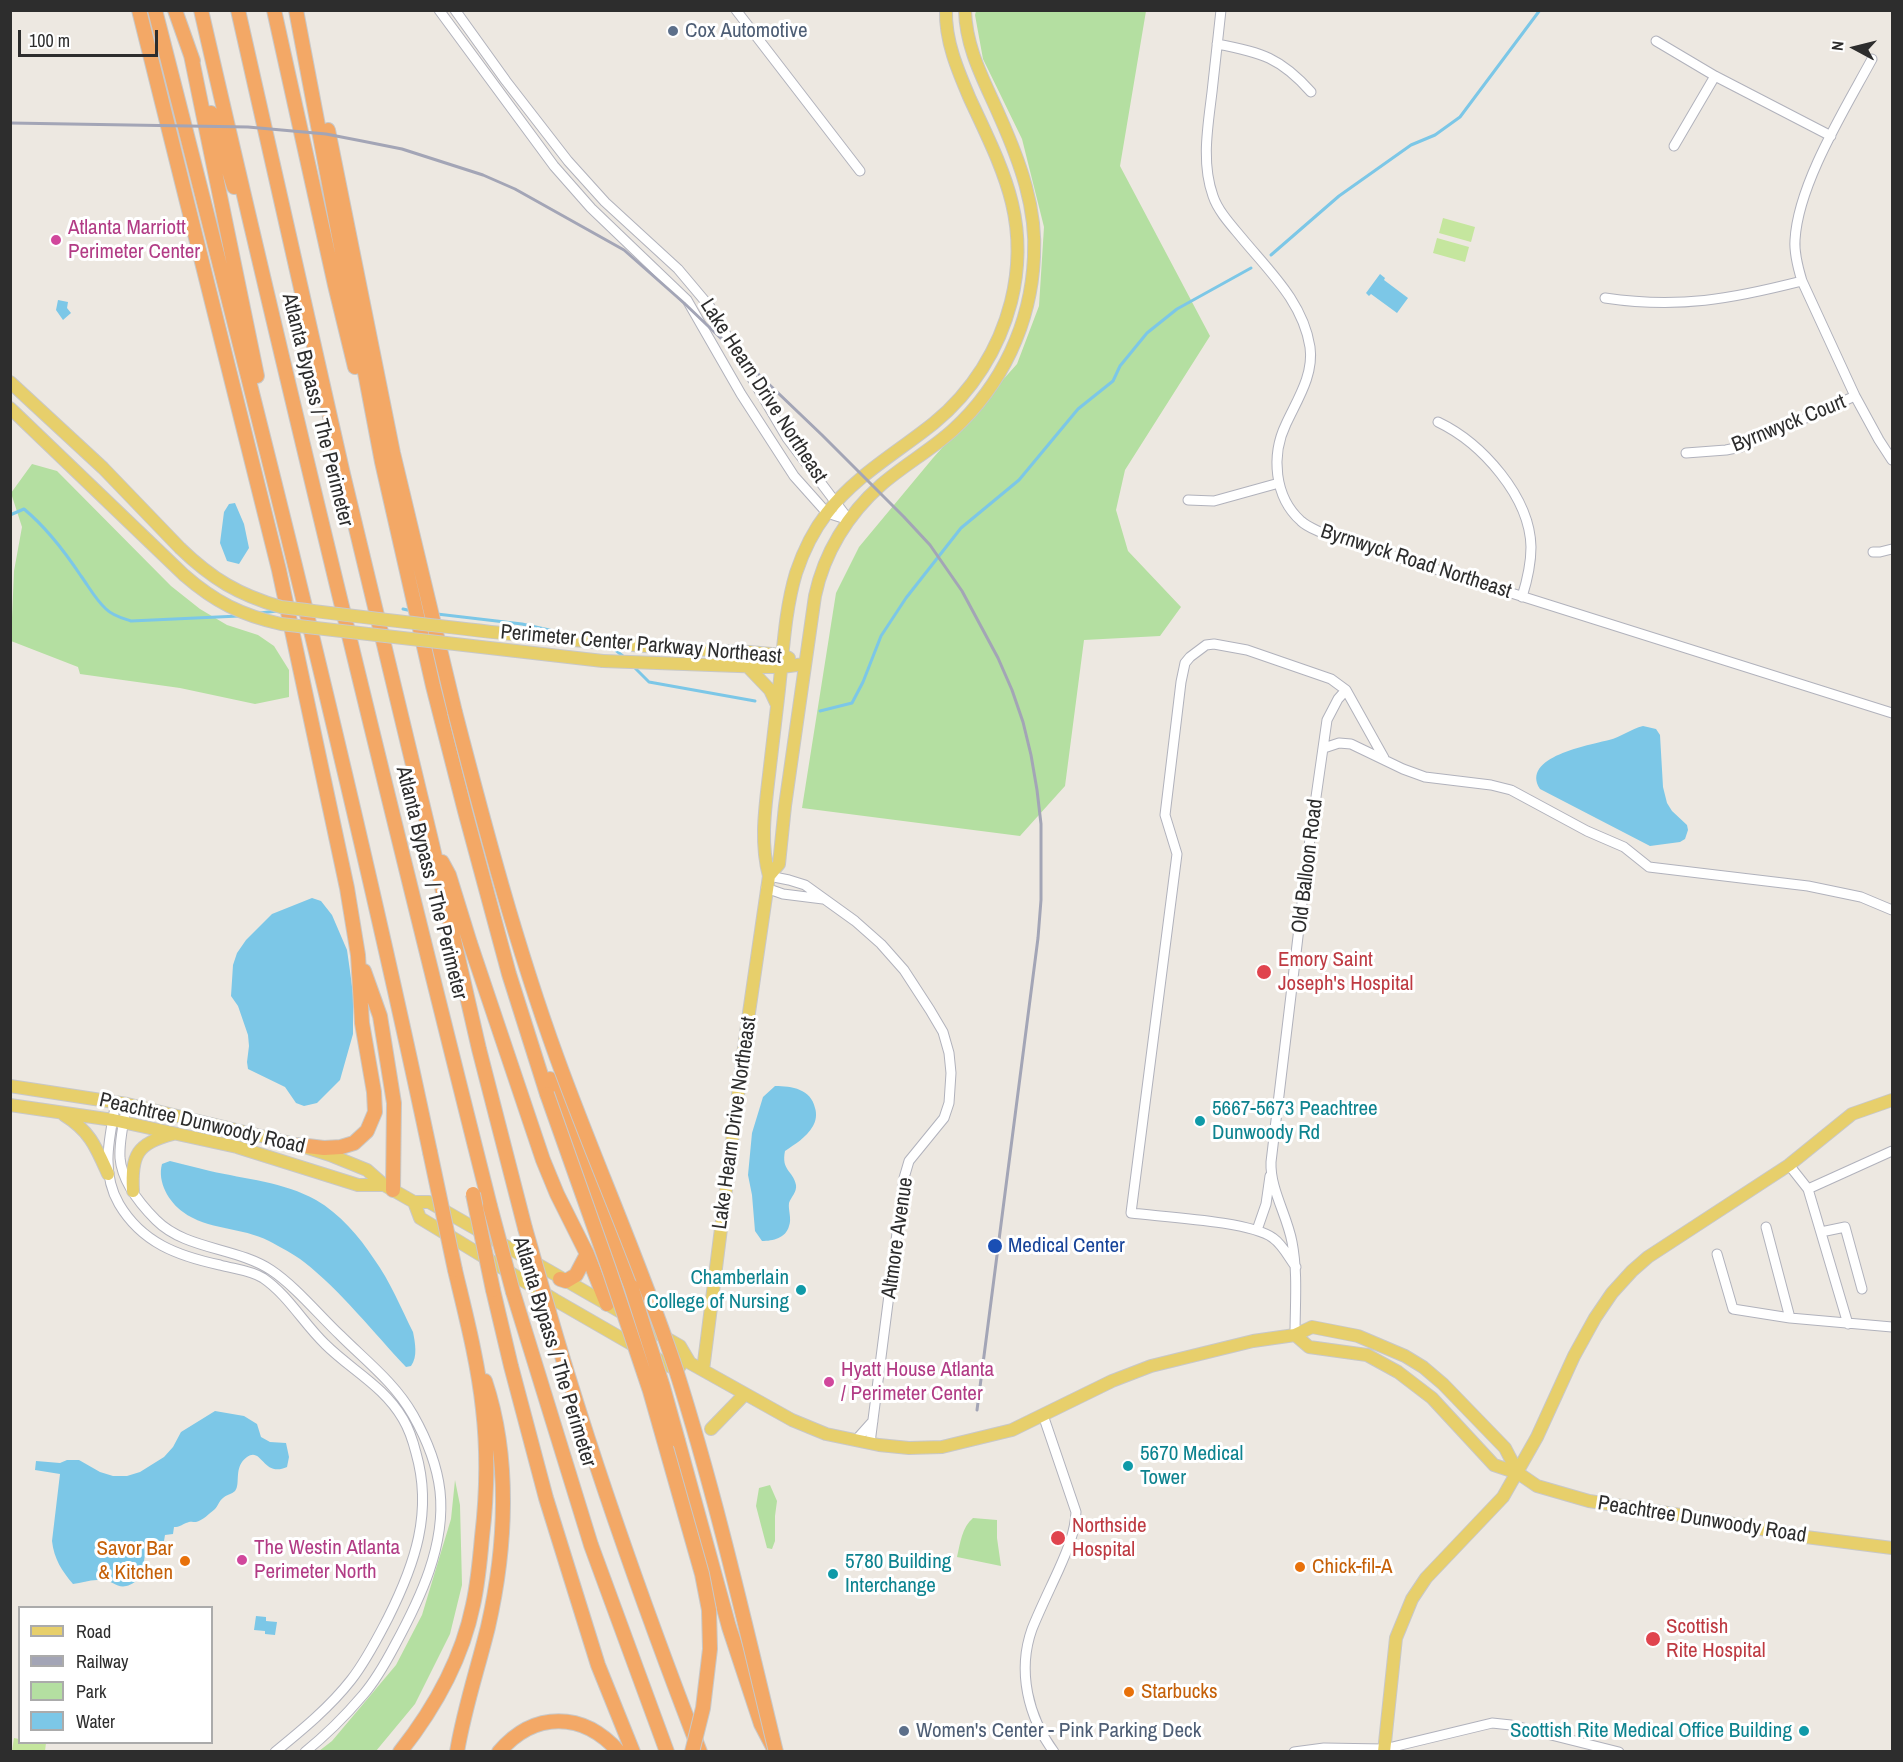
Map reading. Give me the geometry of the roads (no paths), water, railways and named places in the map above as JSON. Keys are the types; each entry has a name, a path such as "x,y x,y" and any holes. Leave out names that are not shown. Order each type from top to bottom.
{"highway":[{"path":"139,10 279,570 347,888 358,955 362,1023 374,1092 375,1112 367,1131 354,1143 342,1147 324,1148 299,1145"},
{"path":"154,10 267,451 400,1010 473,1345 483,1409 487,1463 485,1515 473,1607 459,1650 445,1682 431,1709 400,1752"},
{"path":"175,10 237,199 250,221"},
{"name":"Atlanta Bypass / The Perimeter","path":"201,10 424,946 507,1271 591,1545 667,1752"},
{"name":"Atlanta Bypass / The Perimeter","path":"238,10 341,462 484,1070 525,1228 581,1420 620,1537 700,1752"},
{"path":"274,10 335,285 374,443 382,462"},
{"path":"298,10 382,462 433,686 509,974 547,1094 650,1391 702,1574 709,1610 710,1649 703,1708 692,1752"},
{"path":"298,10 314,65 393,453 419,567 455,712 517,941 557,1059 644,1278 702,1454 733,1570 776,1752"},
{"path":"191,55 264,412 267,451"},
{"path":"432,844 449,875 543,1160 587,1254 607,1304"},
{"path":"483,878 494,905 547,1072 631,1286 663,1387 711,1565 745,1679 760,1724 776,1752"},
{"path":"358,955 380,1016 394,1103 389,1188"},
{"path":"476,1149 473,1194 511,1366 546,1498 597,1665 633,1752"},
{"path":"560,1279 567,1281 576,1275 587,1254"},
{"path":"458,1752 465,1712 490,1616 498,1567 503,1483 491,1399 473,1345"},
{"path":"499,1752 508,1741 527,1728 537,1724 562,1721 579,1723 597,1732 619,1752"}],"main road":[{"name":"Lake Hearn Drive Northeast","path":"703,1370 767,882 764,824 782,661 796,573 807,546 836,502 872,469 936,422 967,389 990,357 1001,333 1014,287 1018,248 1015,212 998,159 959,74 950,48 946,10"},
{"name":"Lake Hearn Drive Northeast","path":"767,882 779,864 804,663 818,582 830,553 849,520 881,485 951,431 977,405 1007,361 1019,334 1028,303 1035,255 1028,190 1019,162 971,52 965,24 965,10"},
{"name":"Perimeter Center Parkway Northeast","path":"10,382 102,468 180,548 226,586 254,599 281,607 515,635 749,652 782,661 804,663"},
{"name":"Perimeter Center Parkway Northeast","path":"10,408 184,575 210,596 237,612 281,624 603,661 747,666 782,661"},
{"path":"747,666 770,690 777,706"},
{"name":"Peachtree Dunwoody Road","path":"10,1086 122,1103 299,1145 367,1170 389,1188 414,1202 429,1202 680,1346 690,1364 792,1420 826,1434 909,1448 942,1447 1012,1430 1112,1381 1151,1366 1253,1341 1295,1335 1312,1327 1365,1339 1405,1356 1423,1367 1452,1392 1505,1448 1518,1473"},
{"path":"1384,1750 1396,1638 1412,1599 1426,1578 1503,1497 1537,1437 1574,1356 1612,1293 1648,1257 1789,1165 1852,1114 1893,1100"},
{"name":"Peachtree Dunwoody Road","path":"10,1105 118,1121 237,1147 358,1185 389,1188"},
{"path":"60,1112 87,1132 108,1174"},
{"path":"133,1191 134,1161 139,1152 150,1142 176,1134"},
{"name":"Peachtree Dunwoody Road","path":"414,1202 420,1218 507,1271 673,1368 690,1364"},
{"name":"Peachtree Dunwoody Road","path":"1295,1335 1309,1347 1367,1355 1398,1372 1432,1398 1494,1465 1518,1473 1538,1486 1588,1501 1806,1537 1893,1548"},
{"path":"711,1429 745,1394"}],"street":[{"name":"Lake Hearn Drive Northeast","path":"439,10 554,166 591,208 687,300 759,423 794,476 827,513 849,520"},
{"name":"Lake Hearn Drive Northeast","path":"455,10 568,161 605,202 678,269 710,307 787,438 849,520"},
{"path":"736,10 860,171"},
{"name":"Byrnwyck Road Northeast","path":"1221,10 1206,145 1208,177 1213,198 1230,224 1293,300 1305,324 1310,350 1309,370 1301,396 1285,426 1278,447 1276,465 1279,483 1282,497 1289,509 1302,522 1324,534 1893,713"},
{"path":"1656,40 1715,76 1831,136"},
{"path":"1217,44 1270,57 1297,76 1311,92"},
{"path":"1872,59 1831,136 1806,191 1797,225 1796,252 1802,281 1855,396 1882,446 1893,460"},
{"path":"1674,146 1715,76"},
{"path":"1605,298 1632,302 1689,303 1752,294 1802,281"},
{"name":"Byrnwyck Court","path":"1686,453 1741,447 1855,396"},
{"path":"1438,422 1464,437 1481,452 1501,475 1525,515 1531,545 1531,562 1522,597"},
{"path":"1188,500 1214,501 1279,483"},
{"path":"1873,552 1893,549"},
{"path":"1296,1267 1273,1238 1257,1230 1131,1213 1177,854 1165,815 1185,663 1206,645 1235,646 1331,679 1346,690 1384,759"},
{"name":"Old Balloon Road","path":"1295,1335 1296,1267 1292,1239 1271,1168 1308,853 1327,720 1338,699 1346,690"},
{"path":"1324,748 1339,743 1352,744 1425,777 1491,785 1511,790 1587,831 1624,847 1649,867 1808,886 1862,897 1891,910"},
{"name":"Altmore Avenue","path":"767,882 789,880 805,885 855,921 881,944 904,970 943,1032 949,1053 951,1073 949,1102 944,1118 909,1161 904,1178 870,1443"},
{"path":"767,882 783,894 825,900"},
{"path":"122,1103 107,1158 108,1174 119,1203 146,1236 156,1244 203,1261 252,1272 274,1287 323,1343 385,1395 405,1421 422,1473 423,1511 415,1552 400,1593 363,1663 350,1682 305,1728 275,1752"},
{"path":"118,1121 120,1159 128,1183 157,1221 175,1235 257,1263 281,1278 393,1387 413,1415 436,1471 441,1513 438,1535 426,1580 410,1616 365,1694 305,1752"},
{"path":"1808,1189 1893,1151"},
{"path":"1789,1165 1808,1189 1848,1324"},
{"path":"1257,1230 1266,1204 1271,1168"},
{"path":"1766,1227 1790,1318"},
{"path":"1821,1232 1845,1227 1862,1289"},
{"path":"1717,1254 1733,1309 1790,1318 1893,1327"},
{"path":"1043,1415 1076,1512 1076,1524 1069,1546 1032,1629 1026,1655 1029,1704 1038,1726 1054,1752"},
{"path":"856,1440 873,1421"},
{"path":"1294,1752 1324,1748 1384,1750 1492,1723 1511,1725 1619,1752"}],"water":[{"path":"1380,274 1385,278 1384,280 1408,298 1397,313 1371,294 1369,296 1366,293"},
{"path":"58,300 68,302 67,308 71,313 63,320 56,310"},
{"path":"235,503 244,524 249,548 239,564 227,561 220,543 224,512 229,504"},
{"path":"1643,726 1656,729 1660,735 1663,787 1667,803 1687,825 1688,830 1685,839 1680,842 1650,846 1540,789 1536,778 1540,769 1548,761 1560,754 1613,739"},
{"path":"312,898 321,901 332,915 347,950 353,994 353,1034 340,1080 317,1103 304,1106 296,1103 285,1087 248,1069 248,1035 238,1006 231,996 233,965 237,953 246,940 272,914"},
{"path":"775,1086 794,1088 805,1093 813,1102 816,1117 807,1134 785,1151 786,1167 796,1185 789,1203 790,1223 787,1230 778,1238 762,1241 755,1231 748,1175 752,1133 763,1097"},
{"path":"170,1161 291,1189 316,1200 333,1212 362,1242 380,1267 395,1295 413,1332 415,1354 411,1366 406,1367 344,1299 300,1259 259,1236 203,1222 192,1218 178,1208 165,1191 161,1178 162,1164"},
{"path":"215,1411 244,1416 257,1424 261,1437 270,1442 286,1443 289,1457 287,1467 273,1469 256,1455 247,1457 240,1466 235,1491 224,1497 206,1517 174,1527 173,1534 165,1535 164,1541 156,1541 154,1546 146,1546 142,1577 134,1583 118,1586 104,1580 91,1580 73,1584 59,1564 52,1541 60,1474 35,1470 36,1461 60,1463 67,1460 79,1460 100,1472 113,1476 127,1476 140,1472 164,1457 173,1447 181,1432"},
{"path":"256,1616 266,1617 266,1621 277,1622 275,1635 254,1630"}],"waterway":[{"path":"1271,255 1339,196 1411,145 1435,135 1460,117 1540,10"},
{"path":"820,711 852,703 881,636 906,598 961,528 1019,480 1078,409 1113,381 1120,366 1147,333 1177,309 1251,268"},
{"path":"10,515 24,509 32,516 62,549 99,602 118,616 131,621 239,616"},
{"path":"403,609 412,611"},
{"path":"260,613 277,611"},
{"path":"437,614 522,624 572,635"},
{"path":"613,648 624,657"},
{"path":"633,666 649,682 755,701"}],"railway":[{"path":"10,123 248,127 326,134 402,149 483,175 515,189 624,250 684,303 822,435 930,545 962,591 998,658 1012,690 1031,755 1041,824 1041,900 1038,938 977,1410"}],"place":[{"name":"Cox Automotive","path":"673,31"},
{"name":"Atlanta Marriott Perimeter Center","path":"56,240"},
{"name":"Emory Saint Joseph's Hospital","path":"1264,972"},
{"name":"5667-5673 Peachtree Dunwoody Rd","path":"1200,1121"},
{"name":"Medical Center","path":"995,1246"},
{"name":"Chamberlain College of Nursing","path":"801,1290"},
{"name":"Hyatt House Atlanta / Perimeter Center","path":"829,1382"},
{"name":"5670 Medical Tower","path":"1128,1466"},
{"name":"Northside Hospital","path":"1058,1538"},
{"name":"The Westin Atlanta Perimeter North","path":"242,1560"},
{"name":"Savor Bar & Kitchen","path":"185,1561"},
{"name":"Chick-fil-A","path":"1300,1567"},
{"name":"5780 Building Interchange","path":"833,1574"},
{"name":"Scottish Rite Hospital","path":"1653,1639"},
{"name":"Starbucks","path":"1129,1692"},
{"name":"Women's Center - Pink Parking Deck","path":"904,1731"},
{"name":"Scottish Rite Medical Office Building","path":"1804,1731"}]}
